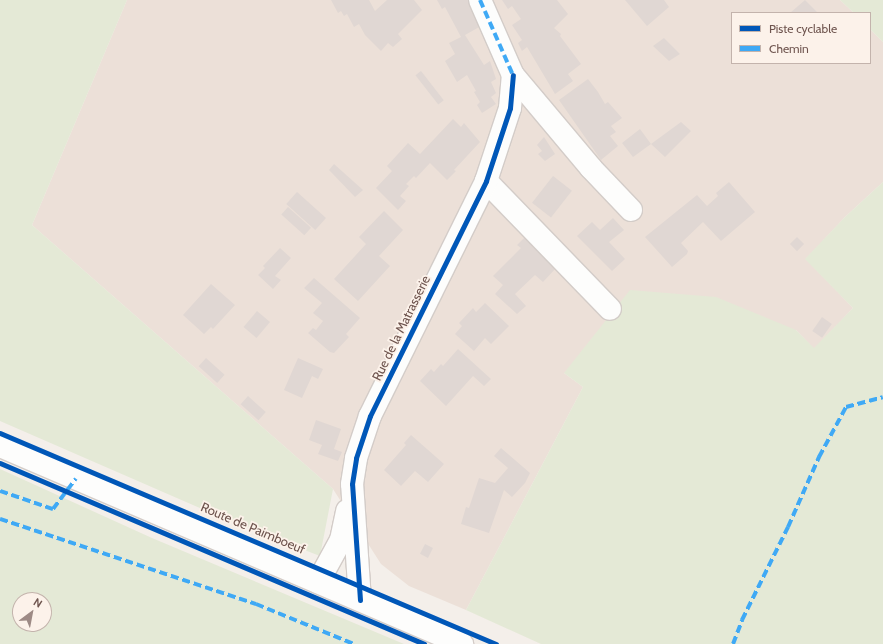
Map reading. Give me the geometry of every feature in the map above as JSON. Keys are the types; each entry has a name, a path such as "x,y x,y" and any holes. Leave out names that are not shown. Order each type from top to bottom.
{"street":[{"name":"Rue de la Matrasserie","path":"480,0 513,75 591,168 631,210"},
{"name":"Rue de la Matrasserie","path":"318,582 341,540 356,458 370,416 486,181 510,108 513,75"},
{"path":"486,181 610,309"},
{"name":"Route de Paimboeuf","path":"0,446 462,644"},
{"name":"Rue de la Matrasserie","path":"352,484 360,600"}],"shaded area":[{"path":"127,0 840,0 853,12 731,12 731,64 871,64 871,30 883,42 883,182 845,217 806,259 853,308 814,349 796,330 564,373 583,387 466,610 409,586 381,564 333,489 32,225"}],"green space":[{"path":"0,0 127,0 32,225 333,489 320,556 232,522 0,421"},
{"path":"840,0 883,0 883,42 871,30 871,12 853,12"},
{"path":"883,182 883,644 541,644 466,610 583,387 564,373 630,290 716,297 796,330 814,348 853,308 805,259 845,217"},
{"path":"0,469 152,538 404,644 0,644"}],"building":[{"path":"331,0 369,0 375,11 387,0 414,0 422,10 398,34 402,39 393,47 388,43 381,51 365,35 359,24 354,27 347,14 344,16 341,11 338,13"},
{"path":"437,0 469,0 481,26 465,35 484,65 490,61 496,79 491,82 496,93 491,97 496,104 482,113 477,105 480,102 474,92 476,91 467,75 457,82 445,61 455,54 449,43 461,37 445,7 442,9"},
{"path":"502,0 557,0 568,14 554,28 561,34 560,36 581,64 568,74 573,81 555,94 527,47 522,51 518,43 522,40 512,25 521,19 512,6 508,9"},
{"path":"625,0 664,0 669,7 647,26"},
{"path":"805,0 817,12 791,12"},
{"path":"664,38 680,54 669,61 653,46"},
{"path":"421,71 444,100 438,104 415,75"},
{"path":"588,79 605,104 608,102 622,118 611,126 616,132 610,136 618,146 601,160 559,100"},
{"path":"453,119 461,127 464,123 480,142 454,170 456,171 447,180 430,163 416,178 414,176 406,184 409,186 400,196 406,201 398,210 376,188 392,171 387,166 408,143 420,154"},
{"path":"681,122 691,131 665,157 651,144"},
{"path":"640,129 651,144 633,157 622,143"},
{"path":"544,137 555,154 545,161 538,154 542,151 537,145"},
{"path":"334,164 363,190 355,197 329,170"},
{"path":"553,176 572,191 551,218 532,203"},
{"path":"729,182 755,212 721,241 703,222 681,243 688,251 687,254 672,267 645,237 697,195 707,206 718,196 716,193"},
{"path":"297,192 326,218 315,230 286,204"},
{"path":"288,207 311,228 304,235 281,214"},
{"path":"384,211 403,230 379,256 390,266 358,301 334,279 366,244 359,237"},
{"path":"613,218 624,230 609,242 625,259 612,271 577,236 592,222 600,230"},
{"path":"526,236 557,267 543,282 535,275 515,294 526,306 517,314 495,294 503,285 493,276 521,248 517,245"},
{"path":"797,237 804,244 797,251 790,244"},
{"path":"280,248 291,258 275,276 281,280 273,289 258,275 265,268 263,266"},
{"path":"314,278 360,318 346,334 349,337 334,353 330,352 308,333 313,328 316,330 323,321 313,313 322,303 304,288"},
{"path":"211,284 235,305 213,329 211,327 204,334 183,315"},
{"path":"485,303 509,326 491,344 485,338 474,351 455,334 462,326 459,323 473,308 476,312"},
{"path":"257,311 270,322 257,338 244,327"},
{"path":"822,317 832,324 822,338 812,331"},
{"path":"458,349 491,379 484,386 473,376 446,406 420,381 431,369 434,372 441,364 443,366"},
{"path":"206,358 225,375 217,383 199,366"},
{"path":"298,358 323,369 318,379 312,376 302,398 284,390"},
{"path":"248,396 266,412 258,420 241,404"},
{"path":"316,420 341,429 334,449 342,452 338,461 318,454 322,445 309,440"},
{"path":"411,435 444,464 428,482 415,471 401,486 384,470 406,445 404,443"},
{"path":"501,448 530,473 525,483 512,497 504,490 489,533 461,524 466,507 469,508 479,478 495,483 508,468 494,456"},
{"path":"425,544 433,548 428,558 420,554"}],"marked path":[{"path":"480,0 513,75"},
{"path":"733,644 742,620 788,527 819,457 846,407 883,397"},
{"path":"0,491 53,509 76,479"},
{"path":"0,519 256,604 354,644"}],"cycle path":[{"path":"360,600 352,484 356,458 370,416 486,181 510,108 513,75"},
{"path":"0,433 496,644"},
{"path":"0,463 424,644"}]}
